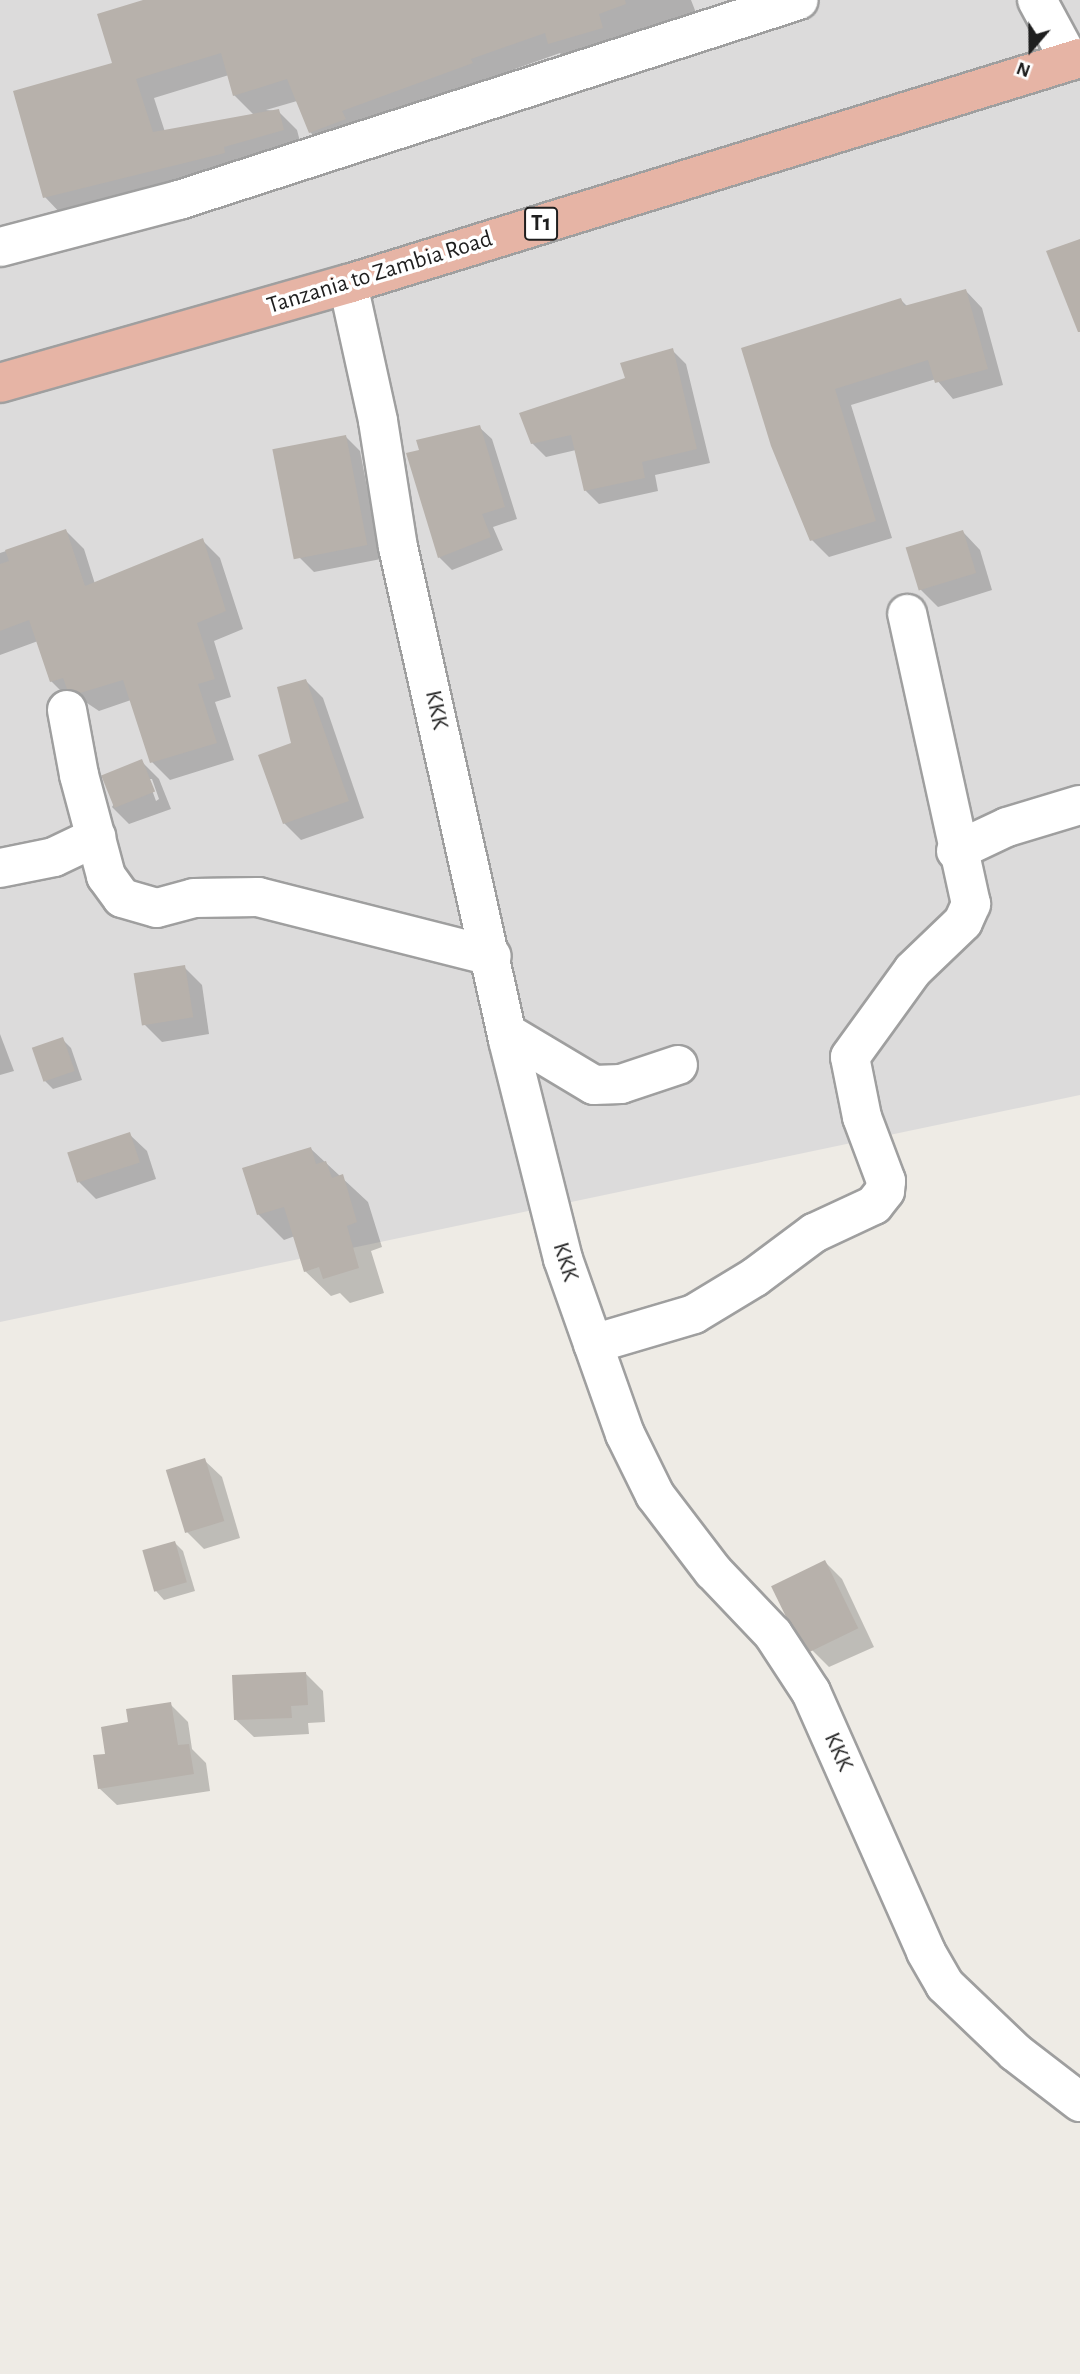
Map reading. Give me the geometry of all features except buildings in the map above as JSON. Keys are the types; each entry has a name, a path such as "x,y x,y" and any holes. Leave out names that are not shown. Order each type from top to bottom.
{"highway":[{"name":"Tanzania to Zambia Road","path":"0,383 348,284 1075,59"}],"street":[{"path":"0,247 178,200 799,0"},
{"path":"1037,0 1075,59"},
{"name":"KKK","path":"348,284 378,421 398,547 492,956 507,1033 563,1259 625,1434 655,1495 713,1571 773,1634 811,1692 926,1952 945,1985 1015,2052 1080,2102"},
{"path":"593,1344 694,1314 755,1278 814,1233 863,1212 881,1198 886,1181 862,1117 850,1057 913,970 968,915 970,894 956,851 938,745 907,614"},
{"path":"67,710 96,837 113,890 140,906 157,908 226,895 258,897 492,956"},
{"path":"956,851 1007,827 1080,805"},
{"path":"0,869 54,857 96,837"},
{"path":"507,1033 594,1086 621,1084 678,1065"}],"shaded area":[{"path":"0,0 1080,0 1080,1095 0,1322"}]}
